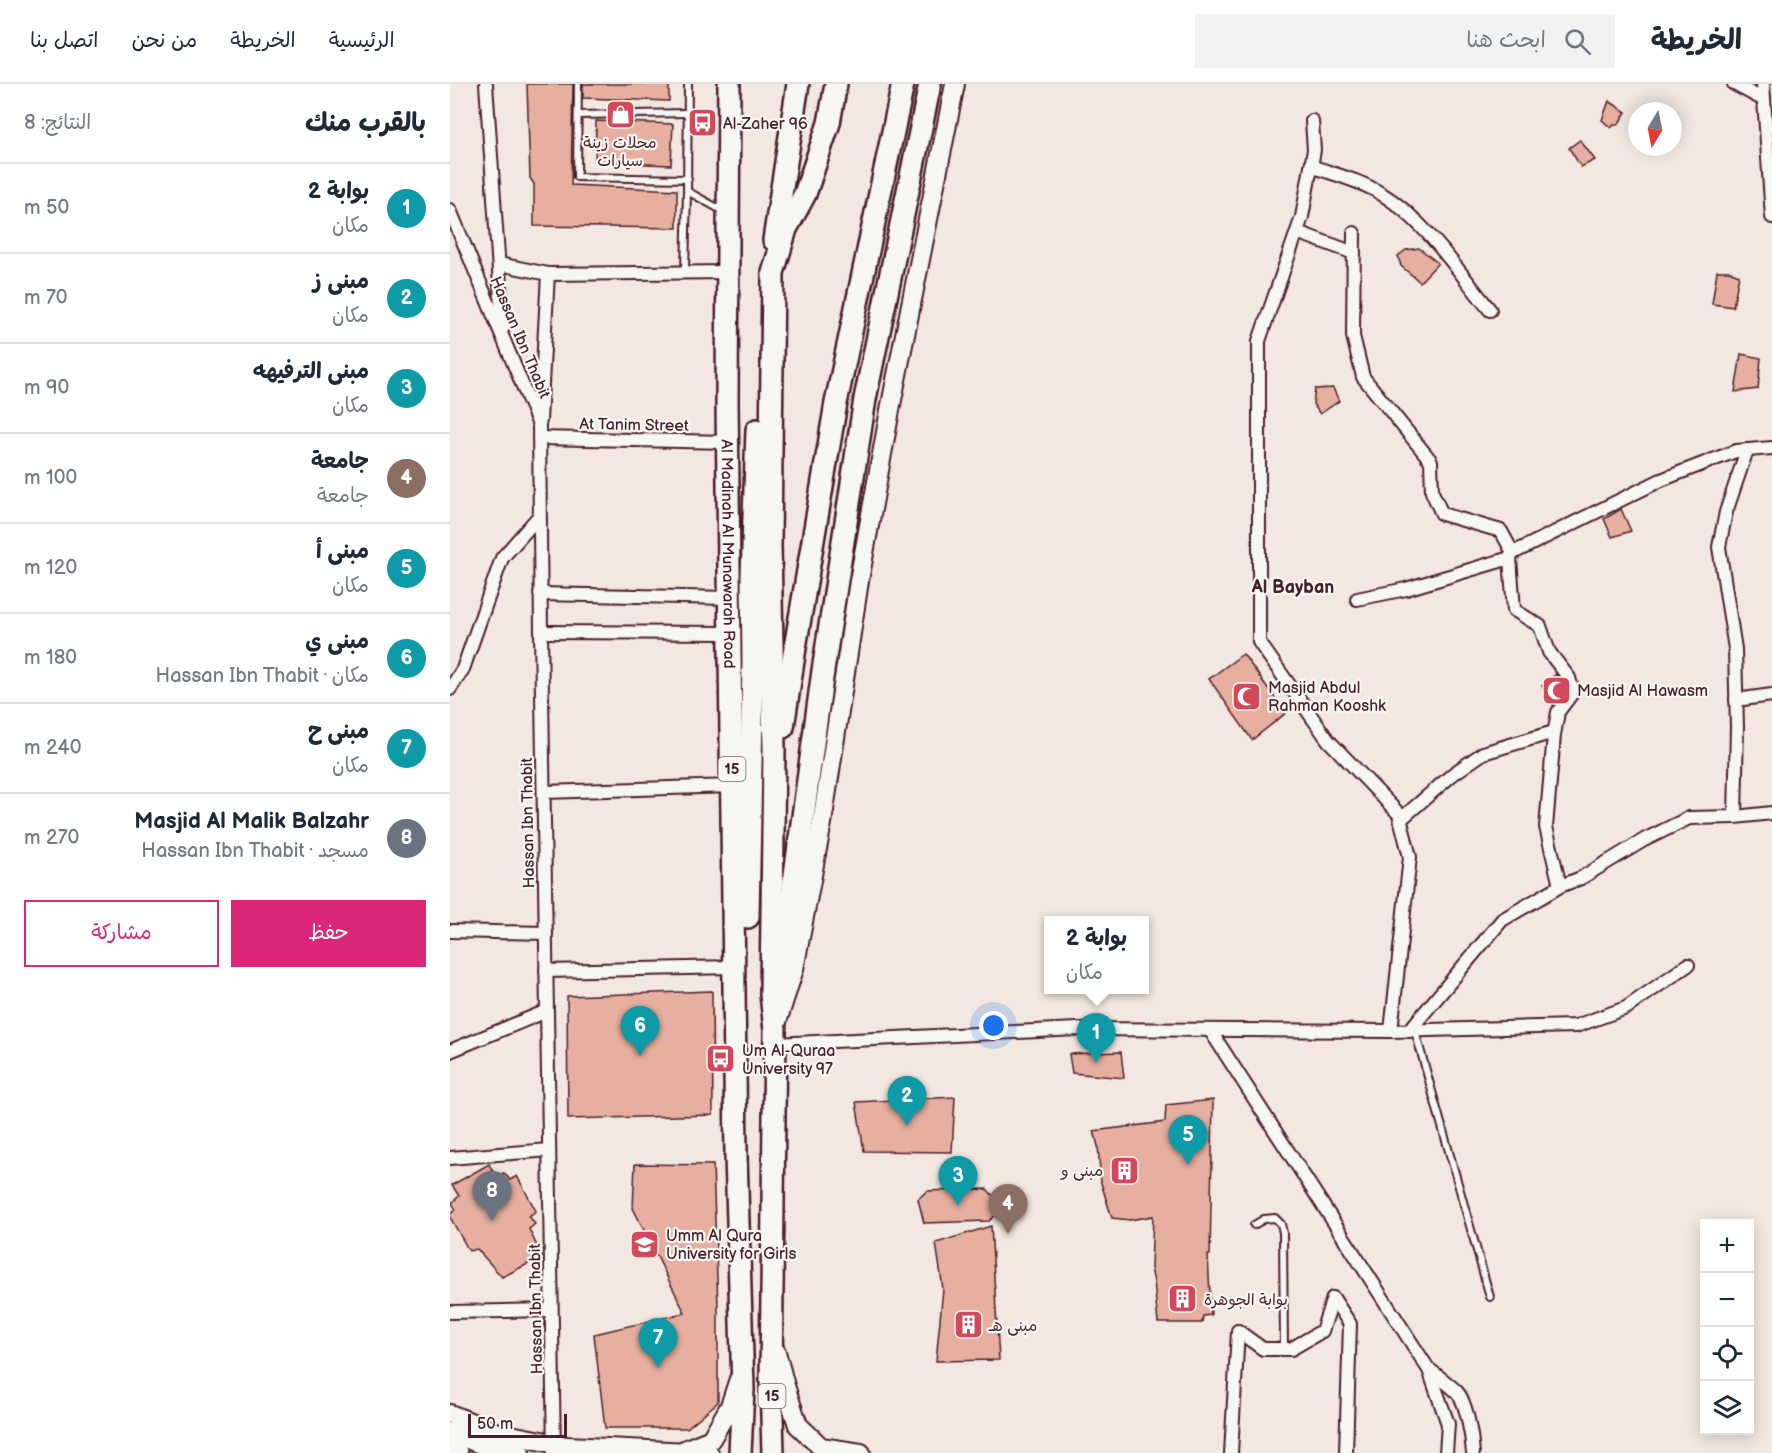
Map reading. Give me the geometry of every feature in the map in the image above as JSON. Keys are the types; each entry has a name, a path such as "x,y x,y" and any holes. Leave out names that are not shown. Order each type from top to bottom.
{"highway":[{"name":"Al Madinah Al Munawarah Road","path":"729,84 728,442 734,1023 742,1370 740,1453"},
{"path":"771,994 774,749 770,545 773,273 786,229 805,194 829,123 836,84"},
{"path":"771,994 760,969 765,887 780,747 836,403 903,84"},
{"path":"771,994 782,969 823,671 865,399 930,84"},
{"name":"Al Madinah Al Munawarah Road","path":"734,1023 747,983 753,662 752,576 760,344 782,182 798,88"},
{"name":"15","path":"771,994 775,1037 771,1379 773,1453"}],"main road":[{"path":"775,1037 794,969 822,823 859,581 890,410 956,84"},
{"path":"773,1339 798,1425 821,1447 861,1453"},
{"path":"679,1452 711,1438 730,1406 742,1370"},
{"path":"450,1414 495,1432 554,1448 567,1446 709,1453"},
{"path":"450,1432 491,1448 520,1453"},
{"path":"450,1449 458,1453"}],"street":[{"path":"486,84 504,339"},
{"path":"1734,84 1764,100"},
{"path":"1763,84 1772,218"},
{"path":"1312,121 1314,150 1302,217 1259,341 1259,642 1328,740 1399,814 1410,857 1391,1031"},
{"path":"1311,166 1377,191 1399,204 1434,241 1490,310"},
{"name":"Hassan Ibn Thabit","path":"450,210 539,425 554,1448"},
{"path":"1297,232 1354,253"},
{"path":"1354,233 1353,336 1363,377 1431,461 1432,492 1442,514 1501,531 1512,556 1514,610 1540,626 1549,652 1569,678 1573,692 1558,712 1554,732 1546,827 1560,886"},
{"path":"499,264 548,274 728,272"},
{"path":"539,425 548,274"},
{"name":"At Tanim Street","path":"539,438 728,442"},
{"path":"1357,599 1406,589 1512,556 1661,480 1736,452 1772,448"},
{"path":"1735,817 1735,649 1719,548 1726,512 1747,450"},
{"path":"450,689 463,669 502,558 539,516"},
{"path":"540,594 730,598"},
{"path":"541,632 730,633"},
{"path":"1736,700 1772,695"},
{"path":"1400,820 1453,774 1483,753 1554,732"},
{"path":"544,792 732,786"},
{"path":"1412,1031 1502,920 1560,886 1581,878 1644,840 1689,818 1772,813"},
{"path":"450,931 546,933"},
{"path":"775,1037 1077,1029 1412,1031 1576,1026 1626,1008 1688,965"},
{"path":"546,971 734,968"},
{"path":"450,1051 547,1011"},
{"path":"1210,1030 1429,1370 1448,1424 1446,1453"},
{"path":"450,1158 549,1150"},
{"path":"1231,1453 1238,1331 1263,1348 1292,1349 1322,1331 1333,1299 1350,1324 1346,1453"},
{"path":"450,1312 551,1310"},
{"path":"1429,1370 1458,1393 1466,1412 1473,1453"}],"lane":[{"path":"578,84 577,177 688,179"},
{"path":"685,273 688,84"},
{"path":"578,115 688,113"},
{"path":"687,191 728,215"},
{"path":"1412,1031 1490,1297"},
{"path":"1254,1225 1264,1219 1275,1218 1281,1224 1284,1349"}],"building":[{"path":"527,84 573,84 571,185 677,190 677,228 534,226 534,184 530,178"},
{"path":"583,84 669,84 669,101 583,98"},
{"path":"1609,101 1626,112 1618,125 1611,128 1602,120"},
{"path":"596,121 673,124 671,165 595,162"},
{"path":"1580,140 1595,160 1581,167 1569,148"},
{"path":"1419,248 1438,263 1420,282 1401,266 1398,256 1406,250"},
{"path":"1717,271 1729,271 1739,275 1733,307 1712,304"},
{"path":"1741,354 1761,358 1758,389 1735,392"},
{"path":"1333,388 1339,401 1320,414 1313,404 1315,389"},
{"path":"1621,509 1631,531 1612,537 1604,519"},
{"name":"Masjid Abdul Rahman Kooshk","path":"1243,654 1286,713 1252,740 1209,679"},
{"name":"Masjid Al Hawasm","path":"1556,674 1564,690 1553,705 1542,686"},
{"path":"712,991 713,1115 568,1119 567,996"},
{"path":"1121,1052 1124,1078 1072,1073 1069,1054"},
{"path":"955,1097 952,1152 864,1151 856,1102"},
{"path":"1213,1100 1210,1255 1208,1255 1211,1315 1203,1316 1202,1323 1158,1323 1151,1268 1153,1216 1130,1220 1112,1218 1101,1183 1098,1146 1094,1131 1165,1122 1166,1105"},
{"path":"489,1164 496,1177 504,1173 510,1180 517,1176 536,1211 529,1216 535,1224 529,1229 542,1257 502,1277 477,1249 469,1251 450,1217 450,1214 456,1210 452,1203 459,1196 452,1185"},
{"path":"635,1164 713,1165 718,1306 718,1402 687,1428 605,1428 594,1334 685,1313 633,1208"},
{"path":"987,1189 997,1200 998,1213 989,1221 924,1223 918,1199 927,1191"},
{"name":"مبنى هـ","path":"991,1226 999,1360 936,1361 943,1289 936,1243"}],"place":[{"name":"محلات زينة سيارات","path":"620,114"},
{"name":"Al-Zaher 96","path":"702,123"},
{"name":"Masjid Al Hawasm","path":"1556,690"},
{"name":"Masjid Abdul Rahman Kooshk","path":"1247,696"},
{"name":"مبنى ي","path":"640,1056"},
{"name":"Um Al-Quraa University 97","path":"721,1059"},
{"name":"بوابة 2","path":"1096,1063"},
{"name":"مبنى ز","path":"907,1126"},
{"name":"مبنى أ","path":"1188,1165"},
{"name":"مبنى و","path":"1124,1170"},
{"name":"مبنى الترفيهه","path":"958,1206"},
{"name":"Masjid Al Malik Balzahr","path":"492,1221"},
{"name":"جامعة","path":"1008,1234"},
{"name":"Umm Al Qura University for Girls","path":"645,1244"},
{"name":"بوابة الجوهرة","path":"1183,1299"},
{"name":"مبنى هـ","path":"968,1325"},
{"name":"مبنى ح","path":"658,1368"}],"district":[{"name":"Al Bayban","path":"1293,587"}]}
